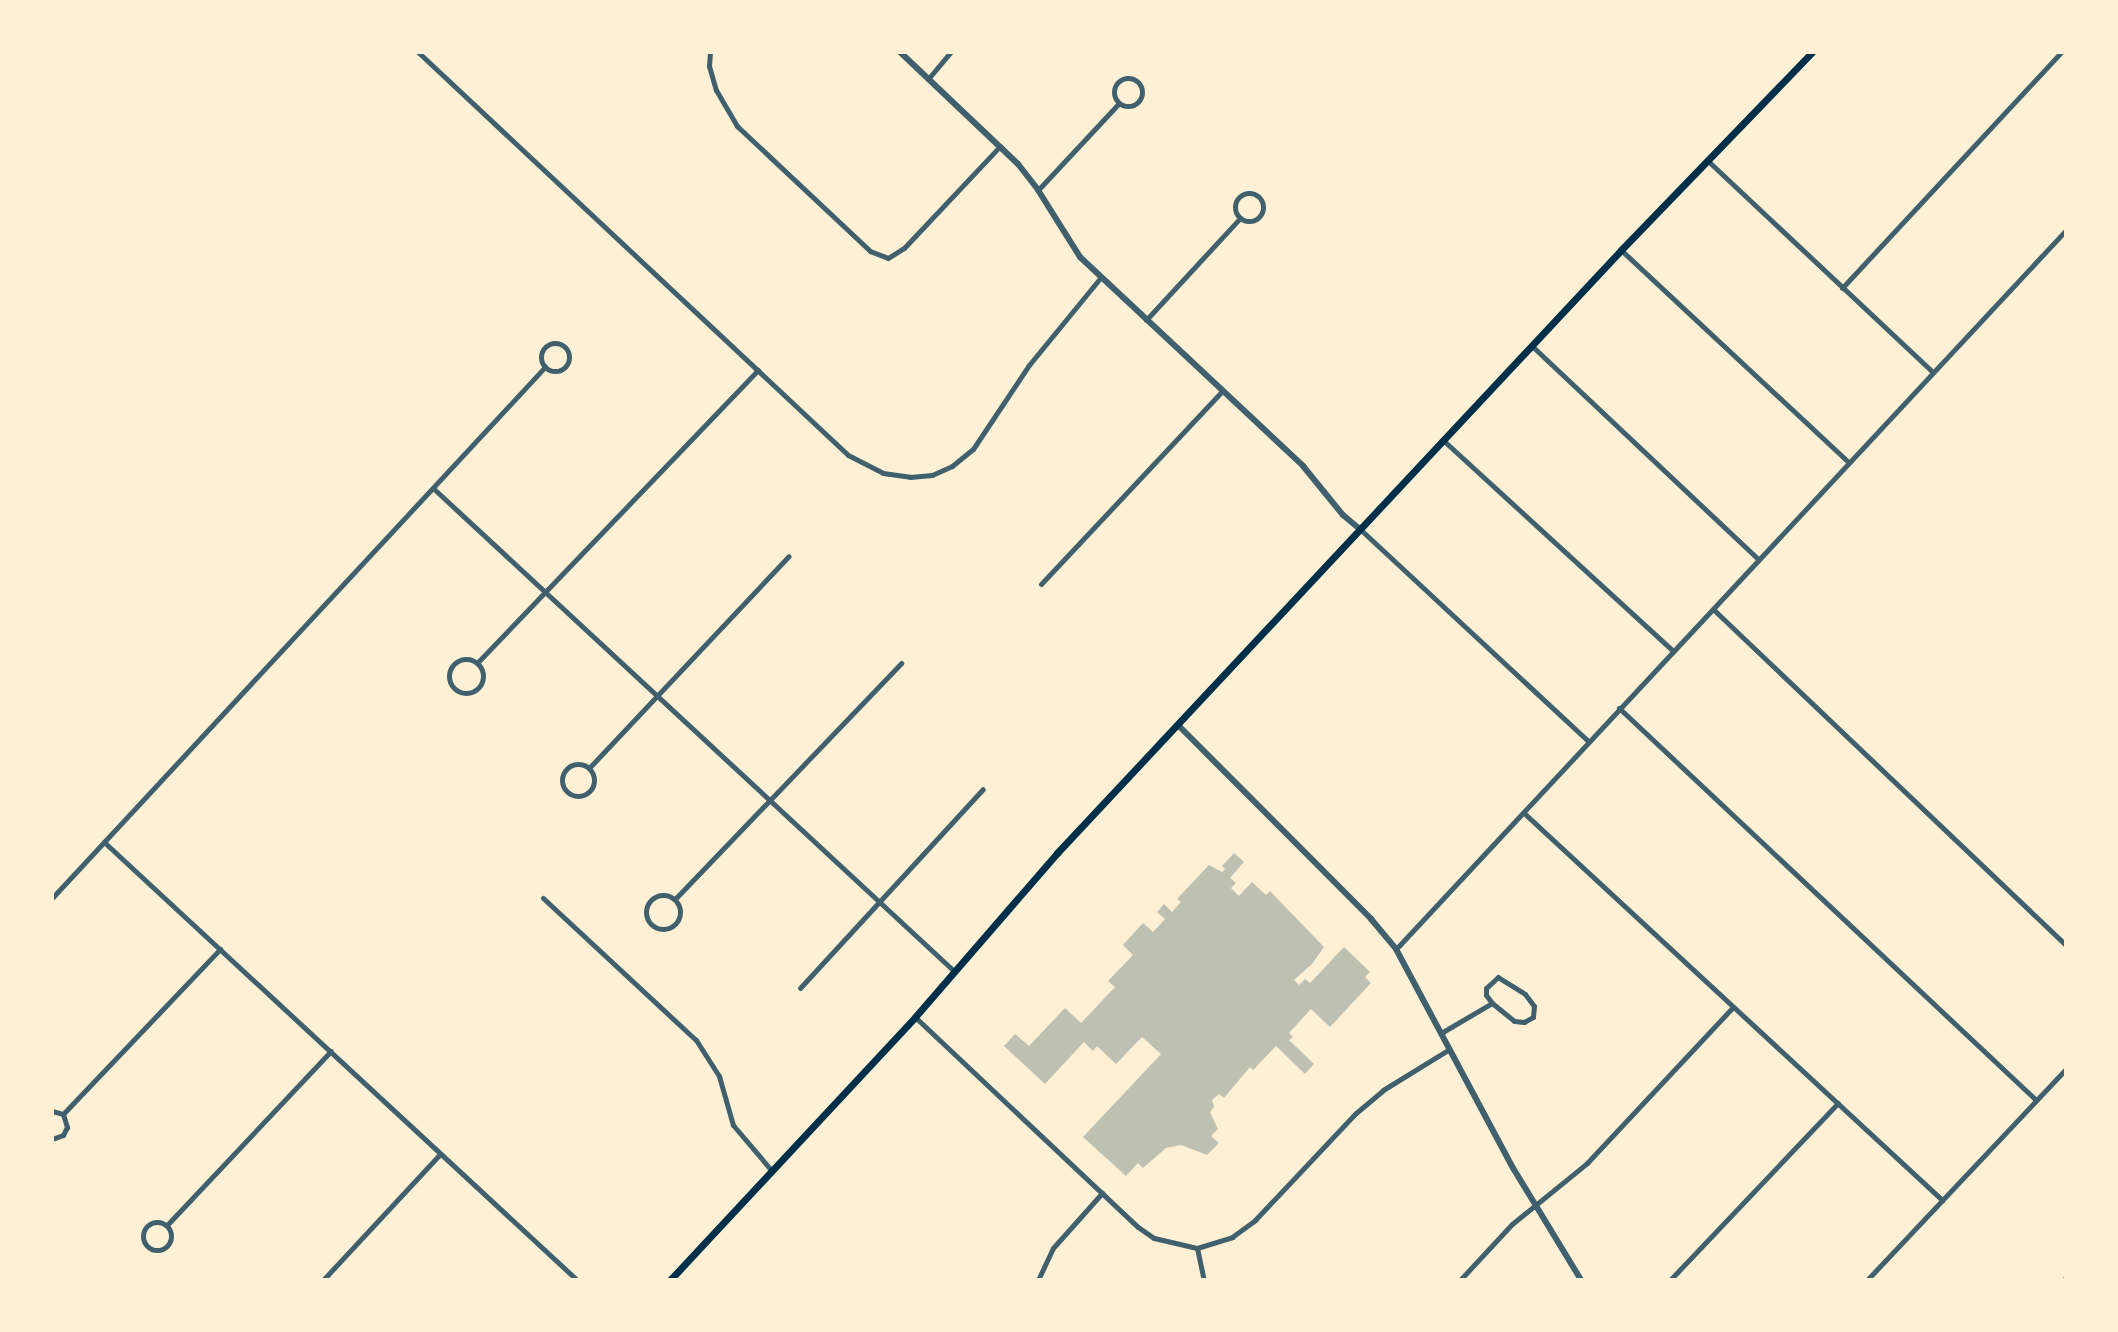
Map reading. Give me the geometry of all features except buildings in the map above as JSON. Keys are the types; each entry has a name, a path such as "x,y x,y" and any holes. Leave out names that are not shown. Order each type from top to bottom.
{"main road":[{"path":"670,1280 915,1017 1057,853 1621,250 1812,52"}],"street":[{"path":"418,52 866,467 910,477 932,475 952,466 973,449 1029,365 1101,277"},
{"path":"710,52 709,66 716,90 737,126 870,251 888,258 904,248 1000,145"},
{"path":"900,52 1000,145 1038,190 1065,238 1101,277 1303,466 1343,515 1588,741"},
{"path":"928,79 951,52"},
{"path":"1842,288 2061,52"},
{"path":"1132,78 1139,83 1142,96 1136,104 1127,106 1119,103 1114,95 1119,82 1132,78"},
{"path":"1038,190 1119,103"},
{"path":"1707,160 1933,372"},
{"path":"1252,193 1260,198 1263,211 1257,218 1249,221 1240,218 1235,206 1239,197 1252,193"},
{"path":"1145,321 1240,218"},
{"path":"1396,949 1714,610 1847,461 2066,230"},
{"path":"1621,250 1847,461"},
{"path":"52,898 545,367 543,350 553,343 562,345 568,356 566,365 554,370 545,367"},
{"path":"1532,346 1758,559"},
{"path":"477,663 758,370"},
{"path":"1041,584 1221,392"},
{"path":"1444,441 1673,651"},
{"path":"434,489 542,593 954,971"},
{"path":"589,768 789,556"},
{"path":"1714,610 2066,945"},
{"path":"467,659 477,663 483,673 478,688 462,693 453,687 450,671 456,662 467,659"},
{"path":"675,899 901,663"},
{"path":"1619,708 2036,1100"},
{"path":"1178,725 1371,919 1396,949 1448,1050 1581,1280"},
{"path":"579,764 589,768 595,782 590,792 581,797 566,792 562,782 569,767 579,764"},
{"path":"800,988 983,789"},
{"path":"1524,813 1942,1200"},
{"path":"104,842 577,1280"},
{"path":"659,895 675,899 680,909 679,921 665,930 654,927 646,912 650,901 659,895"},
{"path":"543,898 696,1040 719,1076 733,1125 772,1171"},
{"path":"63,1114 220,949"},
{"path":"1498,977 1525,994 1534,1006 1533,1017 1524,1022 1514,1021 1492,1003 1486,995 1486,988 1498,977"},
{"path":"1440,1034 1492,1003"},
{"path":"1460,1280 1536,1204 1587,1163 1732,1008"},
{"path":"915,1017 1154,1238 1197,1248 1232,1237 1255,1220 1356,1113 1383,1090 1448,1050"},
{"path":"167,1225 331,1051"},
{"path":"1867,1280 2066,1069"},
{"path":"1670,1280 1838,1103"},
{"path":"52,1111 63,1114"},
{"path":"52,1139 66,1131 63,1114"},
{"path":"323,1280 440,1154"},
{"path":"1038,1280 1053,1248 1102,1193"},
{"path":"154,1222 167,1225 172,1234 170,1243 158,1250 149,1247 143,1235 147,1227 154,1222"},
{"path":"1197,1248 1204,1280"}]}
